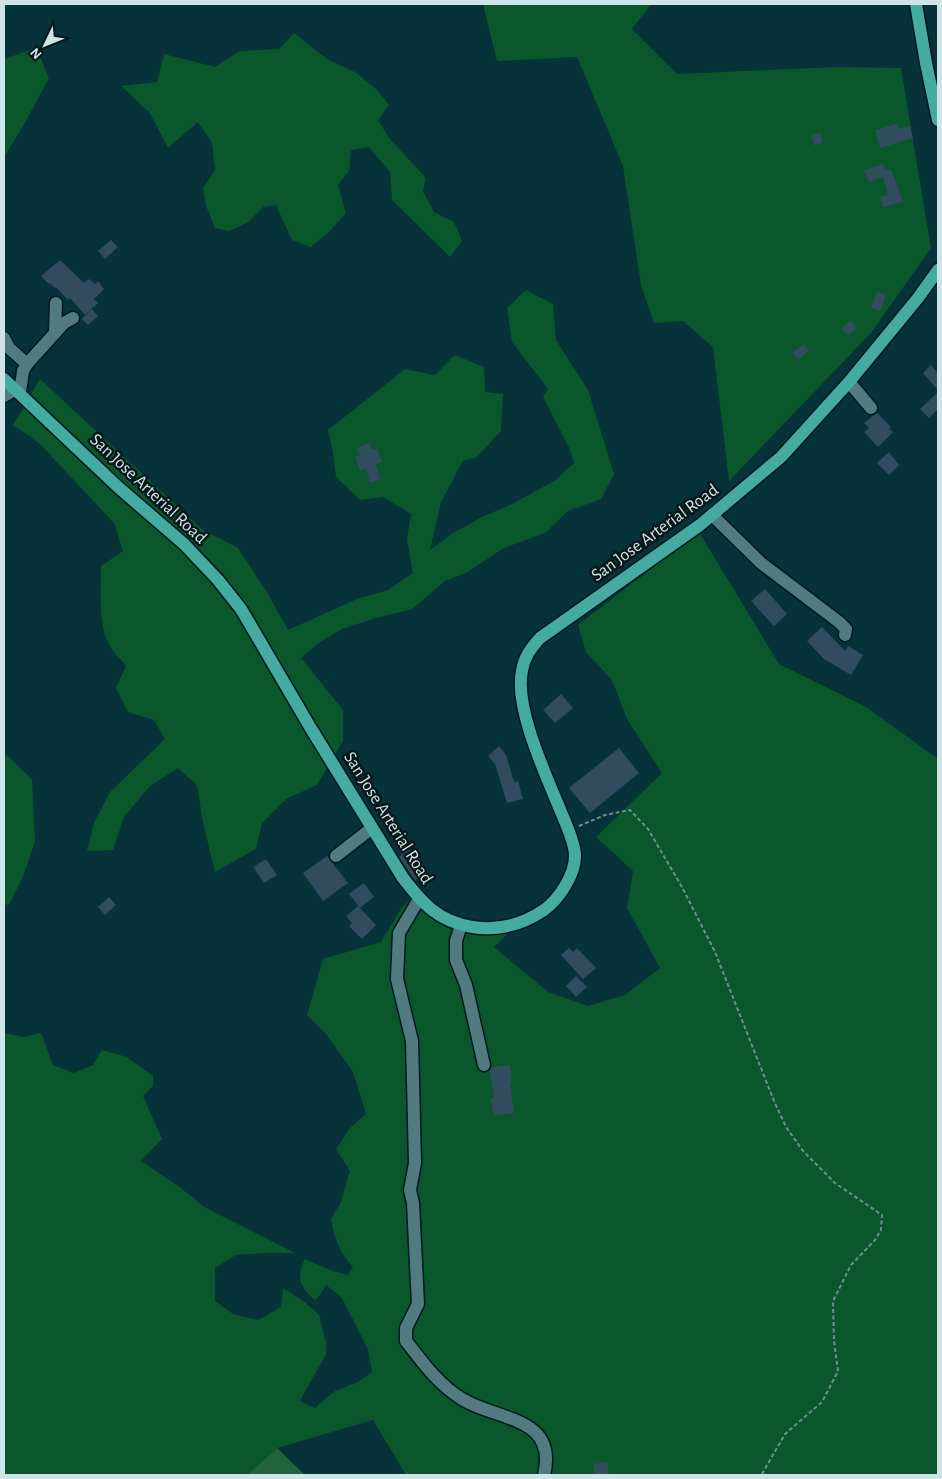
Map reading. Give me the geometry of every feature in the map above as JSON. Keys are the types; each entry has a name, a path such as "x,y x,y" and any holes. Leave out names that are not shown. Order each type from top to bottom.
{"main road":[{"path":"916,4 934,84 938,120"},
{"name":"San Jose Arterial Road","path":"4,379 18,390 118,487 184,544 218,580 241,609 310,727 403,878 419,899 438,916 461,925 486,929 506,927 531,919 552,904 569,880 575,856 568,831 536,752 521,695 521,672 528,652 540,638 700,525 782,458 849,382 918,298 938,270"}],"street":[{"path":"55,333 56,302"},
{"path":"4,396 18,390 27,364 64,323 73,318"},
{"path":"4,338 9,348 27,364"},
{"path":"849,382 871,408"},
{"path":"712,515 761,563 839,622 846,629 845,635"},
{"path":"336,856 372,828"},
{"path":"419,899 399,933 397,979 412,1041 415,1164 410,1190 413,1203 418,1304 406,1328 406,1341 429,1371 462,1399 515,1420 529,1427 542,1438 546,1449 547,1464 544,1475"},
{"path":"461,925 456,941 456,960 466,985 484,1065"}],"path":[{"path":"568,831 605,815 630,810 648,829 682,886 715,952 786,1127 803,1151 835,1183 882,1215 881,1230 851,1265 833,1300 834,1340 838,1371 822,1402 786,1434 762,1474"}],"green space":[{"path":"483,4 651,4 632,29 677,74 838,67 901,68 931,248 871,333 729,481 713,347 683,321 654,323 641,285 623,166 577,57 497,61"},
{"path":"294,33 327,59 355,72 377,90 389,105 378,120 389,138 426,178 423,191 434,212 454,222 462,241 450,257 392,200 390,172 369,147 351,150 349,171 338,185 346,213 329,232 311,247 292,240 276,205 263,207 247,223 229,231 215,228 206,206 203,188 215,170 212,143 198,122 168,148 150,113 121,86 157,82 164,54 215,67 240,51 279,49"},
{"path":"36,48 49,78 4,157 4,59"},
{"path":"526,290 553,304 556,340 588,390 614,474 601,499 568,511 545,533 504,548 466,573 445,581 412,609 342,629 317,644 301,658 343,710 343,741 317,785 286,799 262,823 256,849 215,872 203,823 197,785 178,768 150,786 124,817 113,850 87,851 94,823 110,792 165,739 154,720 128,712 116,688 126,666 108,642 104,632 101,610 101,566 123,551 114,523 39,443 13,425 40,379 203,530 238,548 268,594 288,630 357,599 388,590 413,573 407,539 411,514 383,497 360,500 336,477 328,430 405,369 435,375 455,355 484,367 485,392 503,394 501,431 477,457 463,461 441,502 430,550 453,533 556,480 574,463 569,447 543,397 548,389 512,342 507,308"},
{"path":"699,532 779,664 866,707 938,759 938,1475 406,1475 373,1420 277,1448 247,1475 4,1475 4,1033 24,1037 41,1033 53,1065 74,1073 93,1065 102,1050 127,1057 153,1076 153,1086 143,1096 162,1139 141,1161 181,1188 204,1207 295,1253 236,1255 215,1268 215,1301 233,1314 258,1320 281,1307 283,1288 305,1302 319,1315 326,1342 326,1354 300,1401 315,1408 335,1391 358,1382 372,1372 368,1349 342,1298 326,1285 315,1300 302,1286 300,1277 305,1259 330,1270 348,1275 353,1267 338,1245 331,1219 340,1204 350,1171 336,1149 350,1128 366,1114 353,1072 326,1034 307,1015 323,959 381,942 402,907 416,895 461,925 518,923 494,947 548,992 588,1006 625,995 660,968 627,908 633,871 596,837 662,773 627,719 612,680 586,652 578,625"},
{"path":"4,753 32,779 35,842 22,879 9,905 4,904"},
{"path":"277,1448 305,1475 247,1475"}],"building":[{"path":"897,124 898,129 910,126 913,138 880,148 875,130"},
{"path":"820,133 823,142 815,146 811,136"},
{"path":"883,164 885,171 891,169 903,202 883,207 880,197 888,195 883,177 869,182 864,170"},
{"path":"111,240 118,247 105,259 98,251"},
{"path":"60,260 84,283 89,279 95,284 98,281 104,289 94,299 98,303 85,315 70,298 68,300 56,287 49,284 41,276"},
{"path":"877,292 886,295 880,311 871,308"},
{"path":"92,309 98,316 88,325 82,319"},
{"path":"851,320 857,328 847,336 842,328"},
{"path":"804,344 809,351 798,360 792,353"},
{"path":"931,365 938,373 938,390 923,373"},
{"path":"938,392 938,409 929,418 920,409"},
{"path":"877,413 891,427 889,429 893,432 878,447 864,432 869,428 864,423"},
{"path":"369,443 372,450 377,448 382,462 376,464 380,480 370,483 366,468 360,471 355,457 360,455 357,448"},
{"path":"889,452 899,465 889,475 877,463"},
{"path":"765,589 787,614 774,626 751,601"},
{"path":"822,627 845,651 848,646 863,655 851,675 824,659 807,641"},
{"path":"561,694 573,708 555,723 543,710"},
{"path":"499,746 506,755 514,782 518,781 523,799 507,803 495,764 488,756"},
{"path":"619,748 639,773 590,813 569,788"},
{"path":"399,830 411,851 415,849 427,873 415,880 399,857 402,855 390,835"},
{"path":"327,856 348,883 323,901 303,873"},
{"path":"266,859 277,875 264,883 253,867"},
{"path":"364,883 374,897 360,908 349,894"},
{"path":"109,897 116,905 105,915 98,907"},
{"path":"358,906 376,925 362,939 349,926 352,923 346,916"},
{"path":"569,948 573,952 577,948 596,968 583,979 561,955"},
{"path":"576,976 587,987 576,997 566,986"},
{"path":"510,1065 514,1113 494,1116 491,1098 494,1098 490,1070 492,1067"},
{"path":"607,1462 609,1475 595,1475 593,1464"}]}
